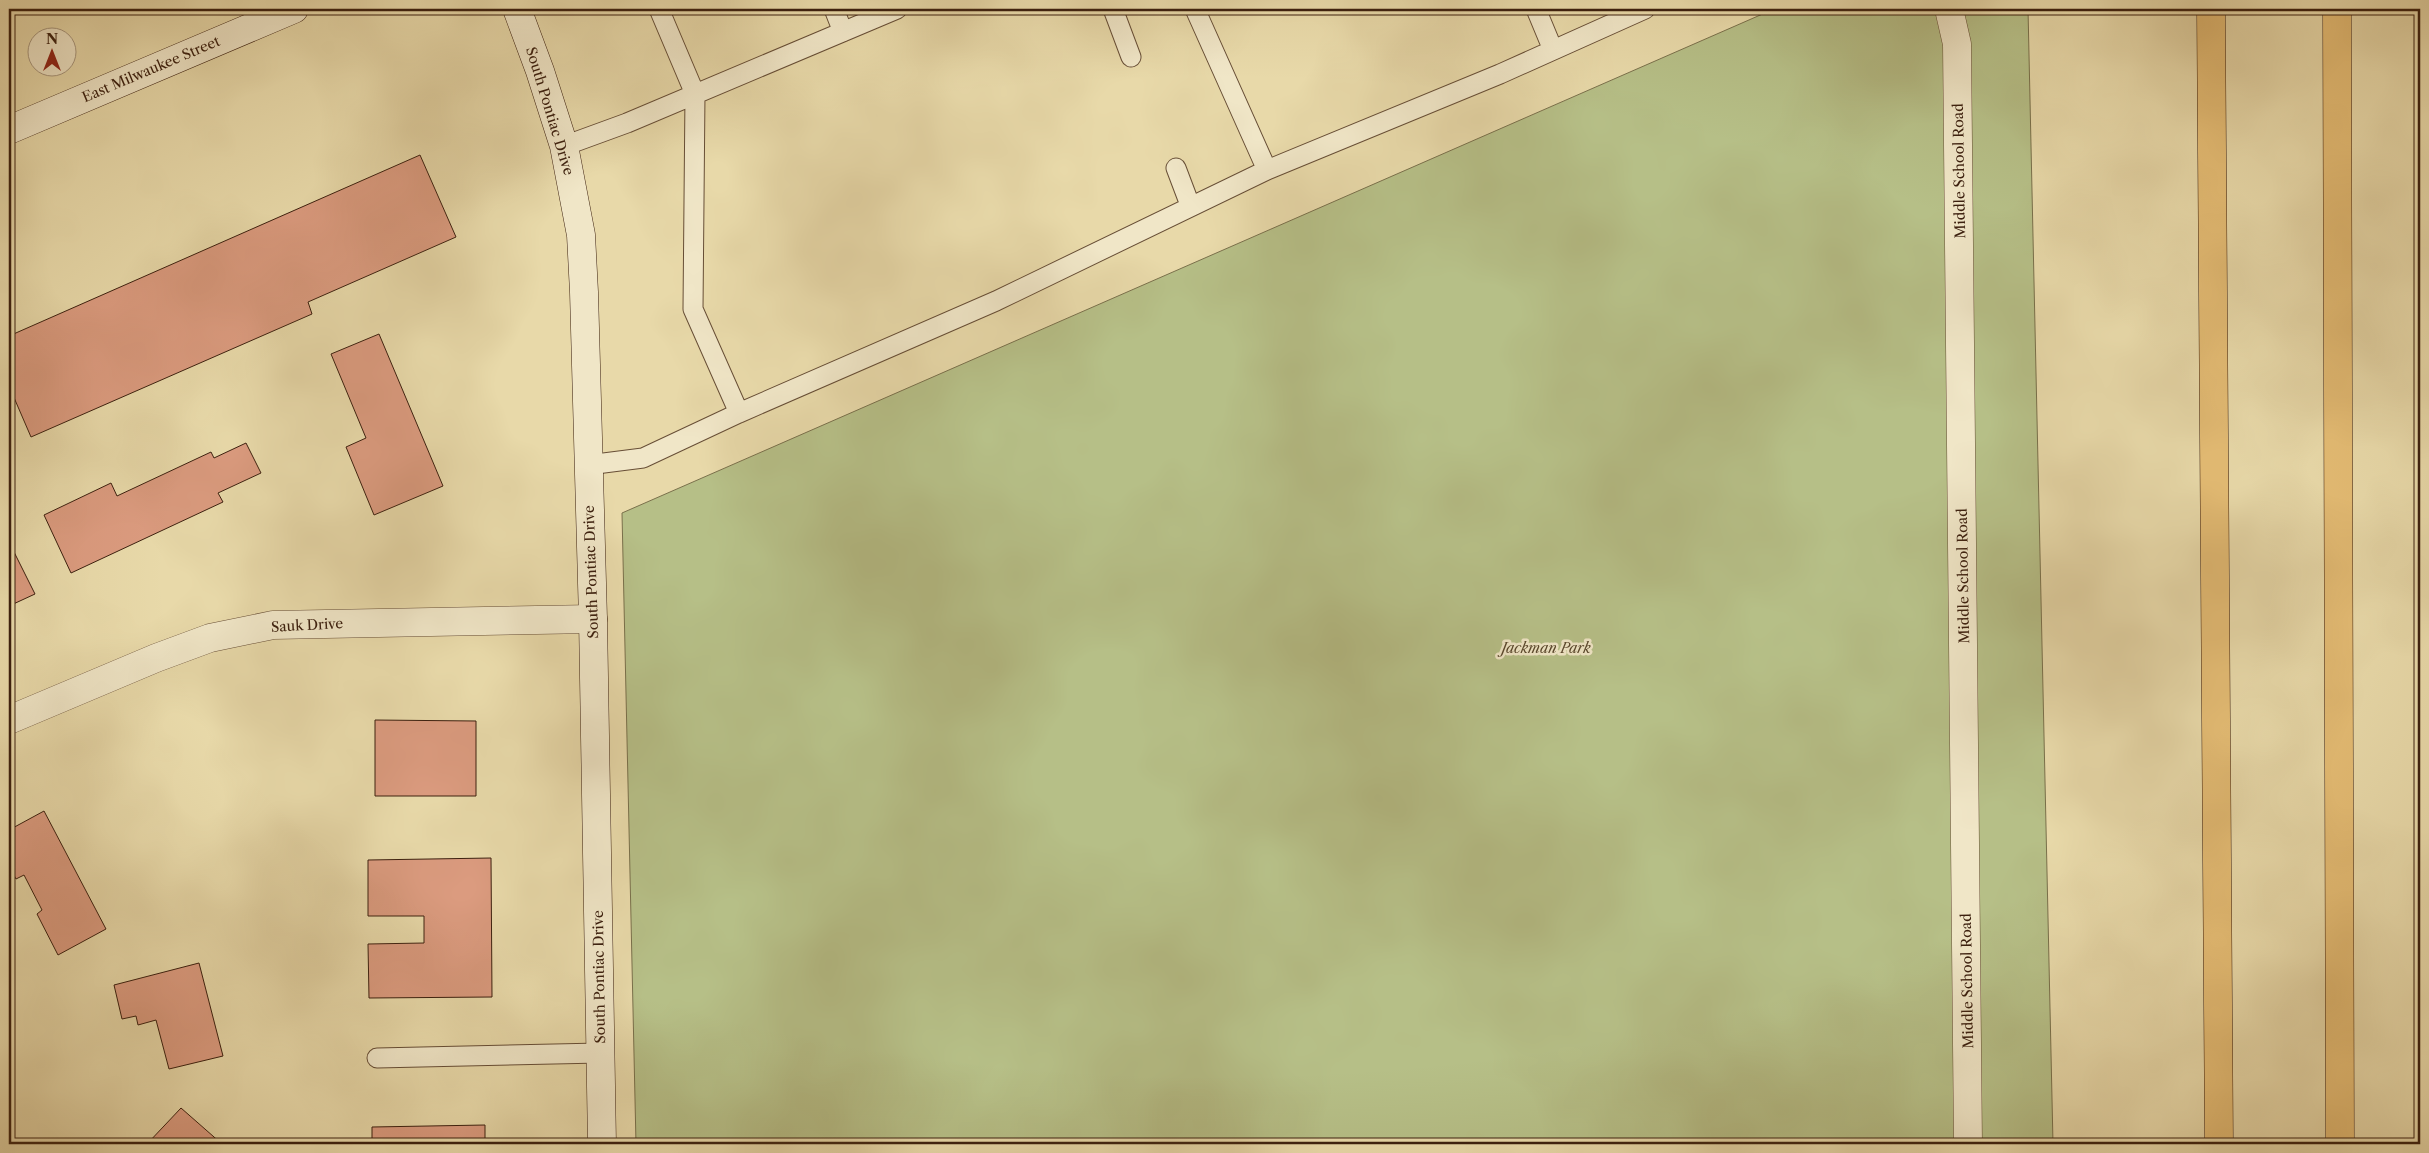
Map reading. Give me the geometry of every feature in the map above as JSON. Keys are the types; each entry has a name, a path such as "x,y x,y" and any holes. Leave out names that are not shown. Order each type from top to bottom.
{"highway":[{"path":"2211,9 2219,1144"},
{"path":"2337,9 2340,1144"}],"street":[{"name":"East Milwaukee Street","path":"9,130 294,9"},
{"name":"South Pontiac Drive","path":"517,9 540,71 564,146 581,235 593,619 602,1144"},
{"name":"Middle School Road","path":"1949,9 1957,44 1968,1144"},
{"name":"Sauk Drive","path":"9,720 156,658 210,638 273,625 593,619"}],"lane":[{"path":"659,9 695,94 693,308 739,413"},
{"path":"834,9 843,32"},
{"path":"564,146 695,94 897,9"},
{"path":"1112,9 1131,57"},
{"path":"1195,9 1267,170"},
{"path":"1536,9 1553,50"},
{"path":"588,465 643,458 739,413 996,301 1190,205 1267,170 1553,50 1645,9"},
{"path":"1176,168 1190,205"},
{"path":"377,1058 600,1053"}],"green space":[{"name":"Jackman Park","path":"1774,9 2028,9 2053,1144 636,1144 622,513"}],"building":[{"path":"420,155 456,237 308,302 312,314 31,437 9,386 9,336"},
{"path":"379,334 443,486 374,515 346,447 366,438 331,354"},
{"path":"246,443 261,473 218,493 223,502 71,573 44,515 111,483 117,496 211,452 214,458"},
{"path":"9,542 35,594 9,606"},
{"path":"375,720 476,721 476,796 375,796"},
{"path":"44,811 106,929 58,955 37,914 42,910 24,875 16,879 9,866 9,830"},
{"path":"491,858 492,997 369,998 368,944 424,943 424,916 368,916 368,860"},
{"path":"199,963 223,1056 169,1069 156,1020 138,1025 136,1016 122,1019 114,985"},
{"path":"181,1108 222,1144 147,1144"},
{"path":"485,1125 485,1144 372,1144 372,1127"}]}
